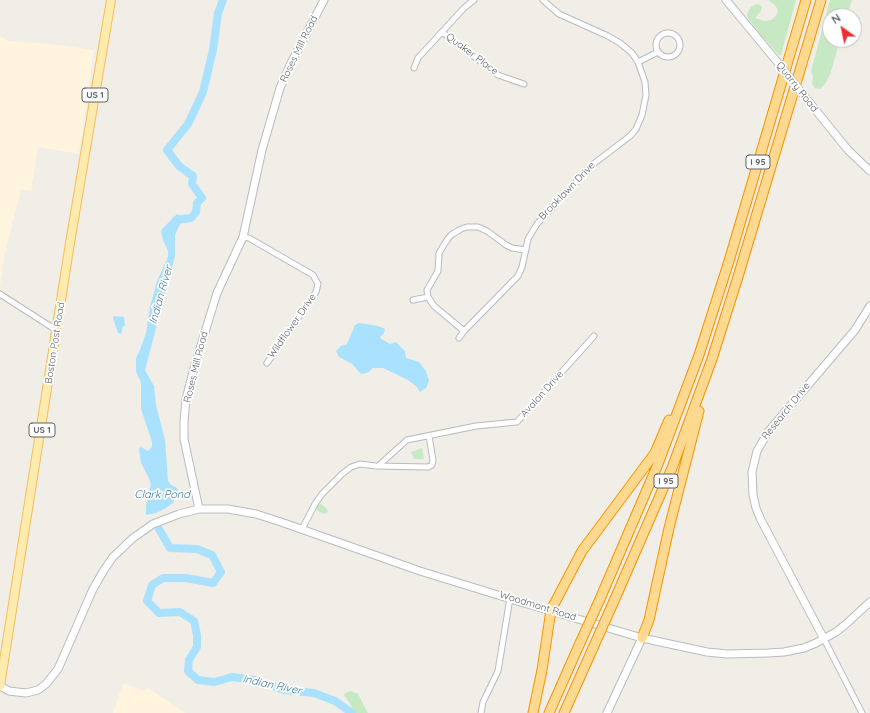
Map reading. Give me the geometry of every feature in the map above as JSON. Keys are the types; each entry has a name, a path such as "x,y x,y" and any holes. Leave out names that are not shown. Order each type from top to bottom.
{"highway":[{"name":"I 95","path":"549,713 633,525 686,392 709,324 806,0"},
{"name":"I 95","path":"564,713 670,473 712,359 736,285 821,0"},
{"path":"533,713 542,670 551,610 582,551 655,453 709,324"},
{"path":"642,638 648,620 669,528 712,359"}],"main road":[{"name":"Boston Post Road","path":"0,686 56,330 111,0"}],"street":[{"name":"Roses Mill Road","path":"199,509 184,438 186,399 217,293 243,237 262,150 278,93 291,63 324,0"},
{"path":"414,68 418,58 464,8 474,0"},
{"name":"Brooklawn Drive","path":"459,338 464,331 515,280 522,268 530,234 544,215 592,165 620,144 636,129 642,115 646,95 645,82 638,62 632,53 620,43 559,14 543,0"},
{"name":"Quarry Road","path":"726,0 848,150 870,170"},
{"name":"Quaker Place","path":"442,32 498,75 524,84"},
{"path":"670,33 678,37 680,46 676,54 666,57 658,52 656,43 661,36 670,33"},
{"path":"638,62 658,52"},
{"path":"464,331 434,306 428,297 429,287 438,271 438,259 441,249 451,235 461,229 473,227 482,228 512,248 526,250"},
{"name":"Wildflower Drive","path":"243,237 249,238 313,276 318,284 316,292 267,363"},
{"path":"0,294 56,330"},
{"path":"413,300 428,297"},
{"name":"Research Drive","path":"824,639 761,520 753,495 752,472 757,451 768,432 850,335 870,306"},
{"name":"Avalon Drive","path":"378,466 407,440 476,426 517,422 594,336"},
{"path":"302,529 315,504 345,471 351,467 360,464 378,466 430,466 433,460 429,436"},
{"name":"Woodmont Road","path":"199,509 220,508 245,512 302,529 420,571 642,638 691,650 727,654 784,652 804,648 824,639 846,624 870,602"},
{"path":"0,686 9,691 26,693 38,690 46,684 58,669 93,589 113,558 133,538 154,524 179,514 199,509"},
{"path":"480,713 483,702 498,670 510,598"},
{"path":"607,713 642,638"},
{"path":"824,639 862,713"}],"shaded area":[{"path":"0,36 8,41 50,44 94,50 79,154 38,147 31,191 21,189 5,253 0,286"},
{"path":"123,683 144,691 148,688 185,713 113,713"}],"green space":[{"path":"768,0 796,0 781,55 779,55 759,33 748,18 747,14 751,7 757,4 762,7 761,11 755,18 765,21 771,20 776,16 778,10 775,5"},
{"path":"830,0 852,0 850,8 828,8"},
{"path":"822,30 822,48 838,48 830,75 820,89 815,88 812,84 813,76 811,71"},
{"path":"422,448 424,459 414,459 411,452"},
{"path":"321,504 325,507 328,511 327,513 324,514 318,511 316,508"},
{"path":"350,691 358,694 368,713 356,713 344,695"}],"water":[{"name":"Clark Pond","path":"177,214 182,217 182,220 175,235 175,256 145,370 154,386 156,405 165,440 168,481 178,490 173,503 156,513 146,515 146,505 151,484 141,463 139,449 141,447 148,451 152,447 152,442 141,409 141,382 136,372 136,358 146,333 150,307 157,281 168,257 168,251 161,232 162,229"},
{"path":"114,316 124,317 125,326 123,326 121,334 118,333 113,318"},
{"path":"359,323 378,326 385,329 380,338 390,344 396,342 405,351 406,358 419,362 426,371 429,381 426,388 420,392 417,387 408,380 383,368 373,368 367,373 361,374 352,364 339,357 336,351 341,346 347,344 355,325"}],"waterway":[{"name":"Indian River","path":"173,225 176,220 191,218 196,212 197,203 202,198 192,184 193,176 179,166 167,150 188,124 203,92 213,50 218,13 223,0"},
{"name":"Indian River","path":"159,529 170,548 197,549 212,555 221,572 213,583 186,578 163,578 152,585 147,601 159,613 180,612 194,621 197,635 197,647 189,660 188,671 198,680 214,682 232,677 255,680 284,690 314,693 335,701 352,713"}]}
